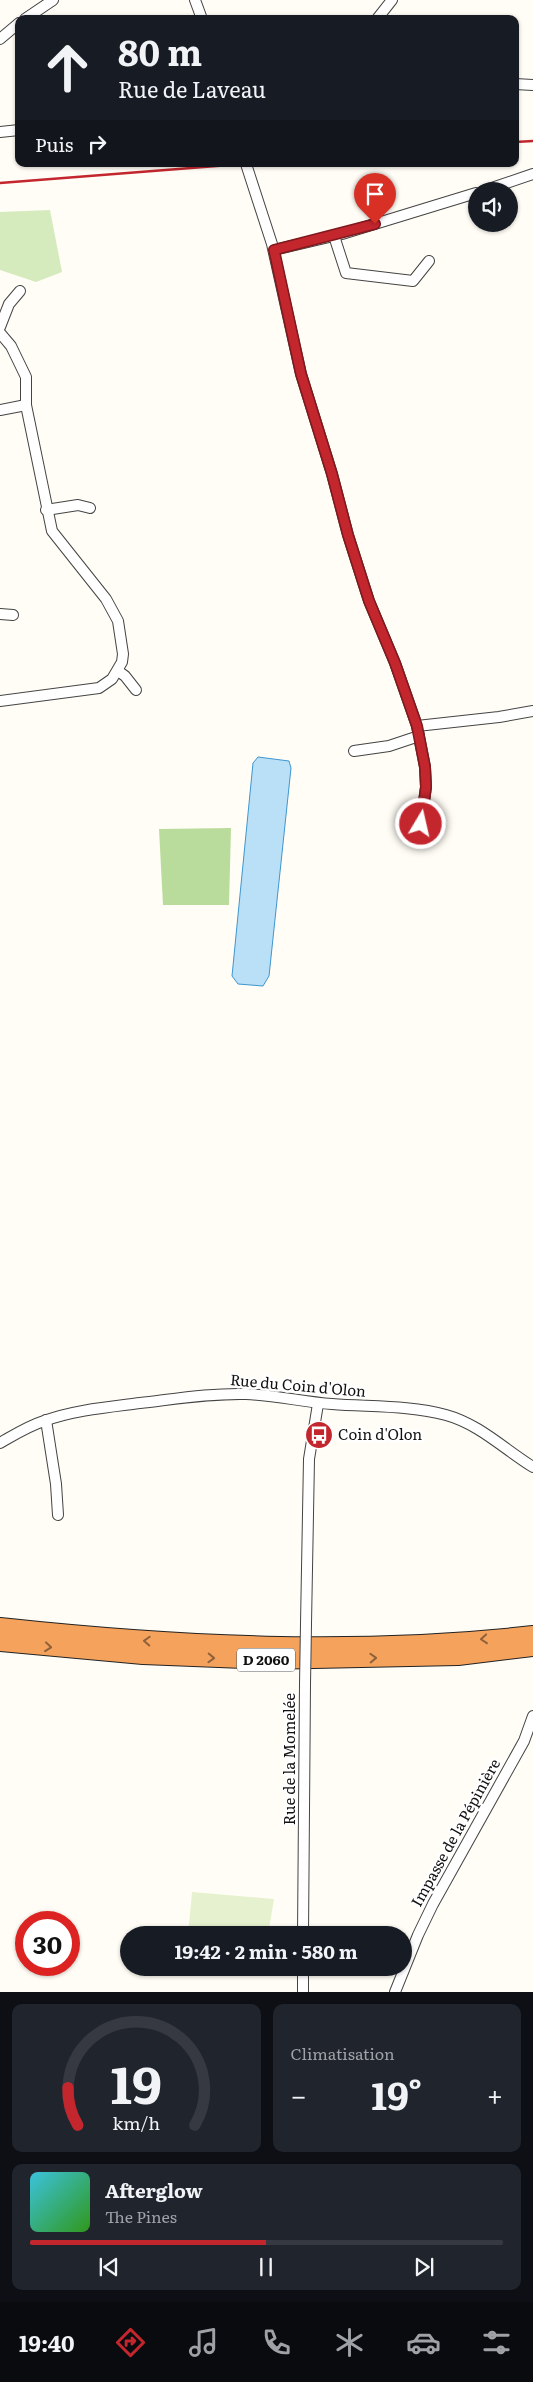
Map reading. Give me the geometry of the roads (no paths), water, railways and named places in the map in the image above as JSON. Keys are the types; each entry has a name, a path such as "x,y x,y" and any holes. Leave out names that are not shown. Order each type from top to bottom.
{"highway":[{"name":"D 2060","path":"0,1627 135,1640 279,1646 410,1644 533,1635"},
{"name":"D 2060","path":"0,1642 143,1655 266,1660 458,1656 533,1647"}],"street":[{"path":"38,15 53,0"},
{"path":"195,0 201,15"},
{"path":"380,15 392,0"},
{"path":"0,39 15,26"},
{"path":"519,84 533,85"},
{"path":"0,132 15,130"},
{"path":"247,167 274,250 301,374 332,474 348,535 369,601 395,663 418,731 425,767 426,787 421,824"},
{"path":"509,182 533,174"},
{"path":"274,250 334,236 468,195"},
{"path":"334,236 346,274 413,281 429,261"},
{"path":"0,327 9,304 20,291"},
{"path":"0,333 11,346 23,367 28,385 26,405 46,510 52,531 57,540 114,611 123,654 118,671 108,683 94,690 0,700"},
{"path":"0,410 26,405"},
{"path":"46,510 78,505 90,508"},
{"path":"0,614 13,615"},
{"path":"118,671 126,676 136,690"},
{"path":"354,752 389,746 418,731 533,711"},
{"name":"Rue du Coin d'Olon","path":"0,1443 33,1424 46,1420 101,1408 220,1394 283,1397 318,1404 407,1410 446,1415 478,1429 533,1467"},
{"name":"Rue de la Momelée","path":"303,1926 309,1459 318,1404"},
{"path":"46,1420 56,1484 58,1515"},
{"name":"Impasse de la Pépinière","path":"395,1992 433,1904 524,1740 533,1716"},
{"path":"303,1976 303,1992"}],"water":[{"path":"258,757 289,761 291,768 269,976 263,986 238,984 232,976 253,763"}],"railway":[{"path":"519,142 533,141"},
{"path":"0,183 204,167"}],"place":[{"name":"Coin d'Olon","path":"319,1435"}]}
